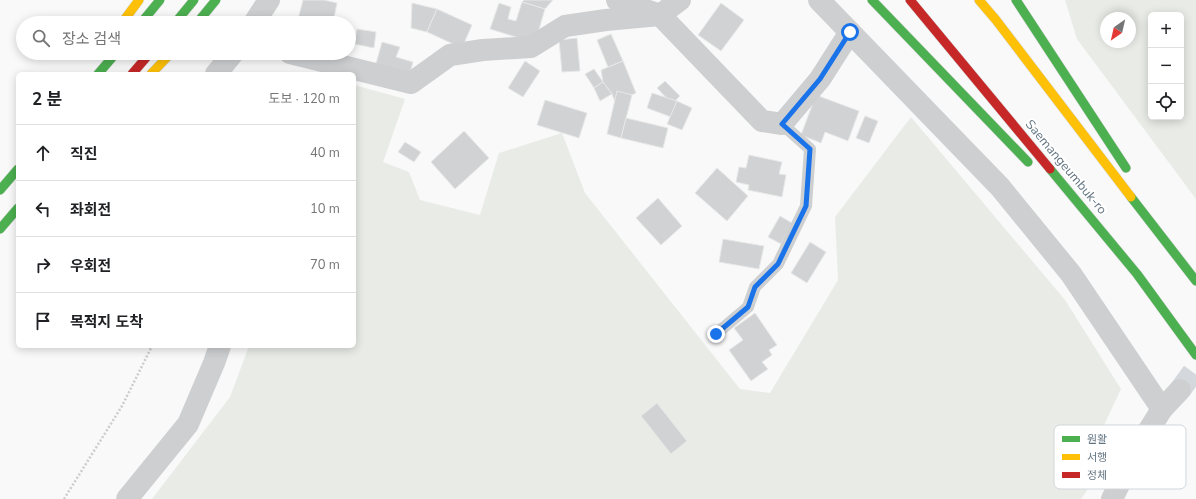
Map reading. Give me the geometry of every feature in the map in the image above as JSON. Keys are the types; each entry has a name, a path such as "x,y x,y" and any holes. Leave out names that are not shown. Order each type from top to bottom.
{"highway":[{"path":"128,16 140,0"},
{"path":"147,16 160,0"},
{"path":"181,16 194,0"},
{"path":"203,16 216,0"},
{"path":"872,0 1034,168"},
{"name":"Saemangeumbuk-ro","path":"910,0 1137,274 1196,355"},
{"path":"979,0 996,20 1196,281"},
{"path":"1016,0 1132,177"},
{"path":"100,72 110,60"},
{"path":"134,72 144,60"},
{"path":"153,72 164,60"},
{"path":"2,188 16,170"},
{"path":"1056,190 1137,274"},
{"path":"0,229 16,210"},
{"path":"1157,216 1196,275"}],"street":[{"path":"140,0 180,16"},
{"path":"259,16 269,0"},
{"path":"617,0 660,16 762,121 782,124 820,79 850,32"},
{"path":"318,60 411,83 450,55 483,50 531,47 565,26 606,20 660,16 680,0"},
{"path":"819,0 1000,187 1071,274 1162,409"},
{"path":"218,72 227,60"},
{"path":"127,499 188,424 219,348"},
{"path":"1152,425 1162,409 1180,390"},
{"path":"1112,499 1117,489"}],"lane":[{"path":"716,334 748,307 755,287 778,264 806,206 810,149 782,124"}],"path":[{"path":"64,499 122,406 151,348"}],"shaded area":[{"path":"1065,0 1196,0 1196,199 1077,39"},
{"path":"356,86 405,99 383,162 409,172 420,200 480,215 499,153 562,133 585,193 740,389 770,393 838,280 835,217 911,117 1065,300 1121,389 1104,425 1054,425 1054,489 1088,489 1081,499 152,499 230,397 248,348 356,348"}],"building":[{"path":"303,0 324,0 337,3 334,16 299,16"},
{"path":"524,0 553,0 545,9 522,2"},
{"path":"522,2 545,9 535,43 490,29 499,3 511,7 508,19 516,21"},
{"path":"412,3 437,9 427,32 411,28"},
{"path":"721,3 744,20 721,51 698,35"},
{"path":"437,9 472,25 462,48 427,32"},
{"path":"357,29 376,32 374,48 356,44"},
{"path":"611,34 623,61 608,67 597,40"},
{"path":"577,38 580,71 562,72 559,40"},
{"path":"382,42 400,47 396,57 413,62 409,77 375,67"},
{"path":"525,61 540,71 523,97 508,88"},
{"path":"623,61 636,93 615,102 612,94 603,82 601,70"},
{"path":"594,69 603,82 594,88 585,74"},
{"path":"665,81 680,96 672,104 657,88"},
{"path":"603,82 612,94 600,101 594,88"},
{"path":"617,91 632,95 621,138 607,134"},
{"path":"652,93 677,101 671,117 647,108"},
{"path":"816,95 859,111 848,141 825,132 821,143 801,135"},
{"path":"545,100 587,113 579,138 537,125"},
{"path":"677,101 692,108 682,130 667,124"},
{"path":"865,116 878,121 869,143 856,138"},
{"path":"626,118 668,128 663,148 621,138"},
{"path":"464,131 489,158 455,189 431,162"},
{"path":"405,142 421,152 414,162 398,152"},
{"path":"749,155 782,162 779,174 786,175 782,197 748,190 749,185 736,182 739,167 746,168"},
{"path":"717,168 748,196 727,221 695,193"},
{"path":"658,198 682,226 661,245 636,218"},
{"path":"780,216 792,223 781,244 768,237"},
{"path":"723,239 764,246 759,269 719,262"},
{"path":"810,242 826,252 807,283 791,273"},
{"path":"755,313 777,345 769,350 772,355 762,362 768,369 751,381 729,350 743,340 734,328"},
{"path":"657,403 687,441 671,454 641,416"}],"tunnel":[{"path":"1180,390 1196,368"}],"traffic: fast":[{"path":"147,16 160,0"},
{"path":"181,16 194,0"},
{"path":"203,16 216,0"},
{"path":"872,0 1028,162"},
{"path":"1016,0 1126,168"},
{"path":"100,72 110,60"},
{"path":"1050,169 1137,274 1196,355"},
{"path":"0,190 16,171"},
{"path":"1131,197 1196,281"},
{"path":"0,229 16,210"}],"traffic: slow":[{"path":"127,16 139,0"},
{"path":"979,0 996,20 1131,197"},
{"path":"153,72 164,60"}],"traffic: jam":[{"path":"910,0 1050,169"},
{"path":"134,72 144,60"}],"route":[{"path":"716,334 748,307 755,287 778,264 806,206 810,149 782,124 820,79 850,32"}]}
